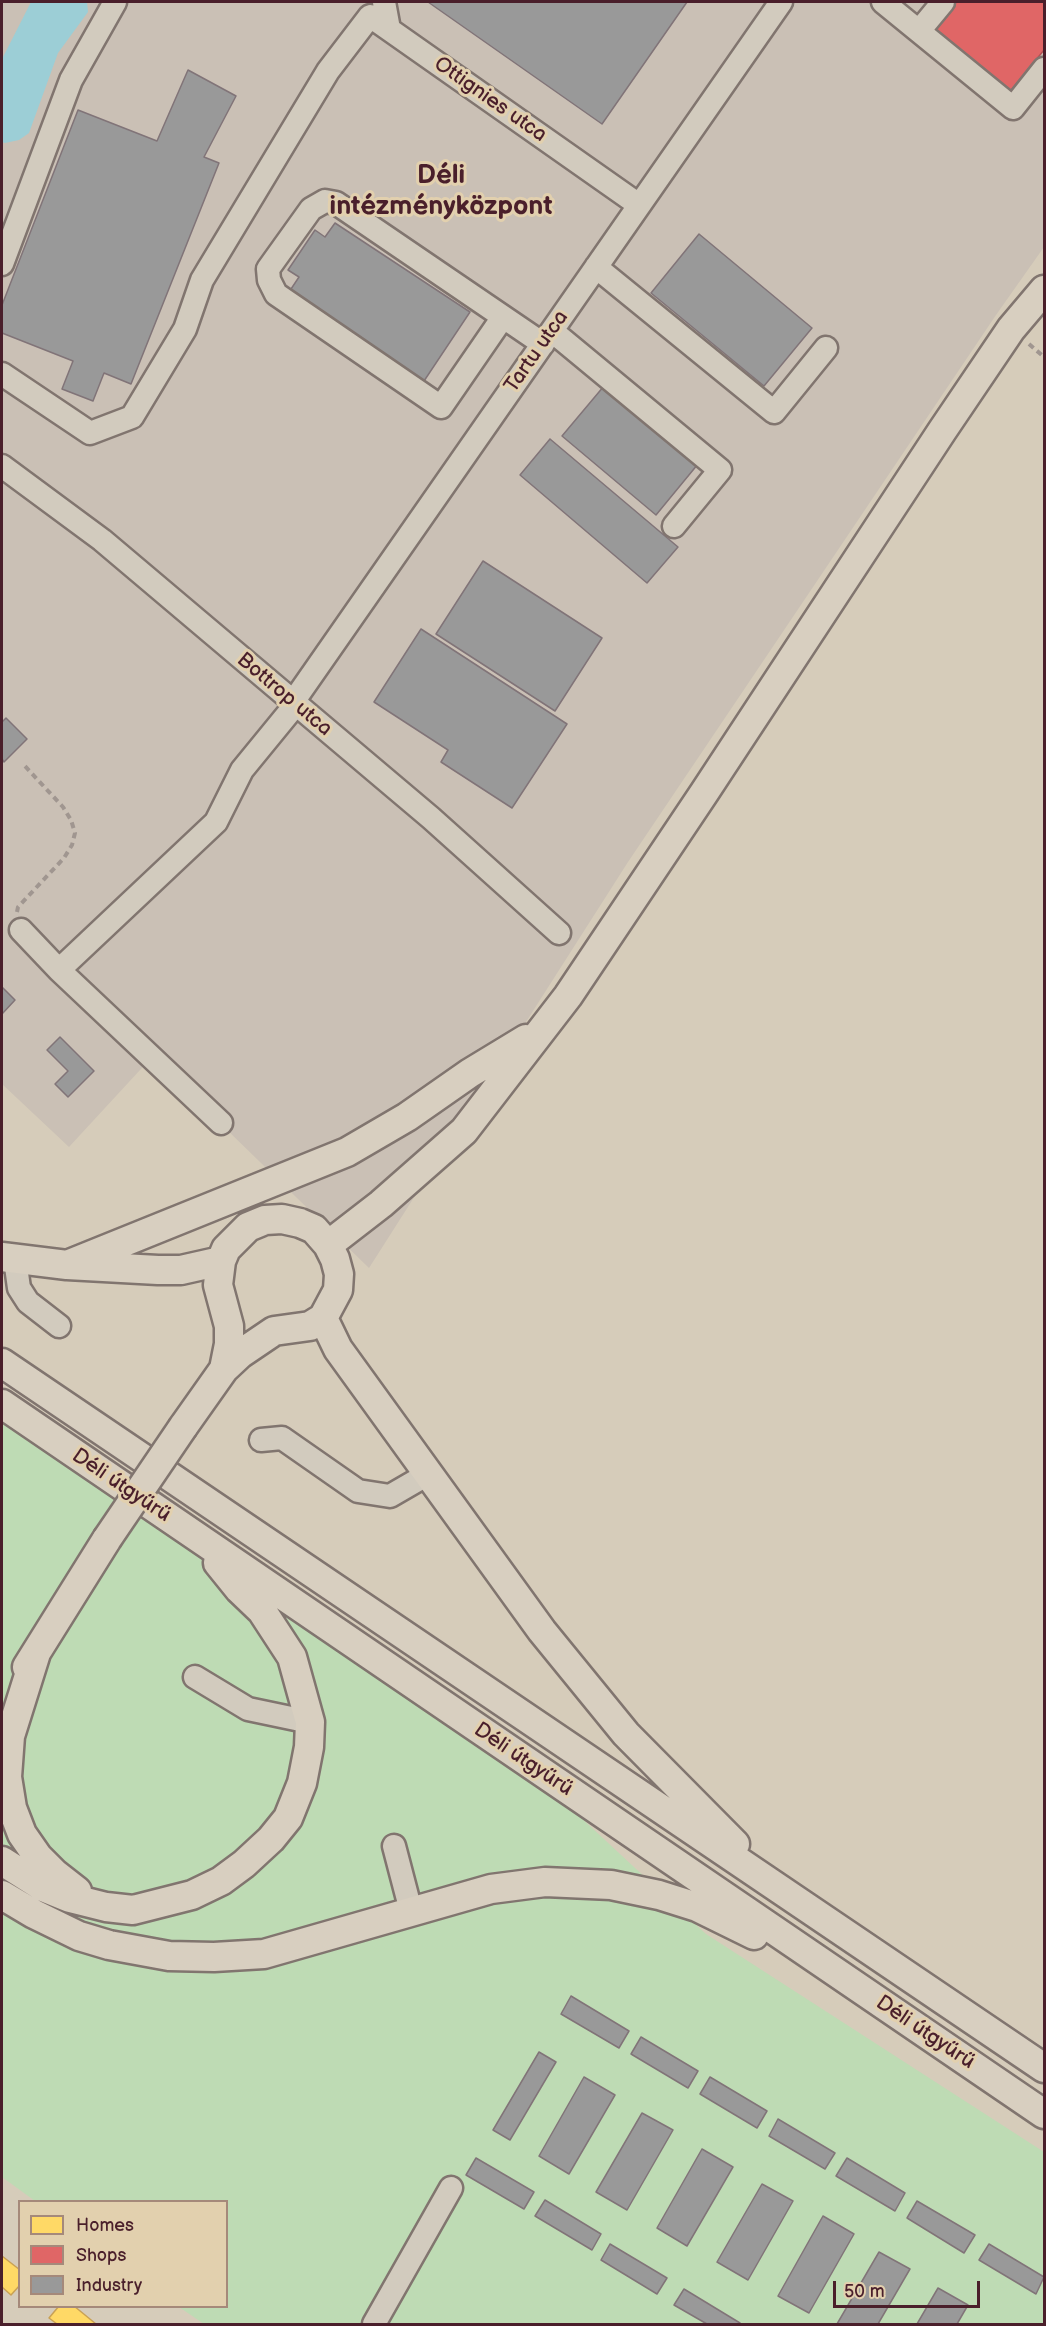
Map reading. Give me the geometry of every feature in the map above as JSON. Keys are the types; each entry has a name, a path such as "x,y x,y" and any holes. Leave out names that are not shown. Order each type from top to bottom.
{"main road":[{"path":"328,1245 381,1204 464,1131 568,996 942,430 1011,329 1044,290"},
{"path":"68,1265 346,1152 407,1117 470,1073 540,1030"},
{"path":"2,1703 36,1653 106,1539 224,1369 240,1354 274,1330 310,1326 323,1318 338,1290 339,1274 328,1245 314,1229 300,1222 282,1219 265,1220 248,1227 226,1249 221,1261 218,1285 229,1326 229,1344 224,1369"},
{"path":"8,1258 68,1265 181,1270 221,1261"},
{"path":"323,1318 338,1349 542,1631 626,1734 782,1891"},
{"name":"Déli útgyűrű","path":"2,1363 1044,2068"},
{"name":"Déli útgyűrű","path":"2,1404 1044,2114"},
{"path":"2,1861 43,1887 70,1898 106,1907 133,1910 169,1903 221,1881 271,1839 288,1818 302,1783 309,1747 310,1722 292,1658 262,1611 239,1589 213,1557 175,1522"},
{"path":"36,1653 10,1736 7,1776 12,1808 22,1834 38,1857 74,1889 106,1907"},
{"path":"2,1895 79,1936 109,1946 169,1956 214,1957 264,1954 491,1889 546,1882 611,1886 659,1895 697,1906 760,1938 825,1965"}],"street":[{"path":"2,264 71,80 115,2"},
{"name":"Tartu utca","path":"59,970 216,822 242,770 295,703 781,2"},
{"path":"883,2 1013,108 1044,69"},
{"path":"919,31 943,2"},
{"path":"2,374 90,433 132,417 185,329 202,280 328,71 377,9"},
{"name":"Ottignies utca","path":"377,9 389,29 639,206"},
{"path":"503,317 441,408 276,294 269,280 268,269 311,209 325,201 336,203 503,317 547,338 720,470 674,526"},
{"path":"596,267 774,412 826,348"},
{"name":"Bottrop utca","path":"2,466 102,540 431,818 559,933"},
{"path":"21,930 59,970 221,1123"},
{"path":"8,1258 19,1288 28,1302 59,1326"},
{"path":"261,1440 282,1438 358,1491 390,1496 428,1473"},
{"path":"195,1677 248,1709 310,1722"},
{"path":"394,1846 411,1911"},
{"path":"374,2325 451,2188"}],"path":[{"path":"21,930 16,916 18,907 64,858 72,845 75,833 71,820 63,807 23,764"}],"shaded area":[{"path":"2,2 1044,2 1044,247 628,862 369,1268 152,1057 69,1147 2,1084"}],"green space":[{"path":"2,1396 548,1787 706,1934 1044,2152 1044,2324 204,2324 180,2308 228,2308 228,2200 34,2200 2,2177"}],"water":[{"path":"31,2 87,2 88,12 58,53 29,133 19,140 5,143 2,142 2,59"}],"building: Homes":[{"path":"2,2256 18,2268 18,2287 11,2295 2,2287"},
{"path":"57,2308 76,2308 96,2324 57,2324 49,2318"}],"building: Shops":[{"path":"956,2 1044,2 1044,50 1009,93 933,30"}],"building: Industry":[{"path":"428,2 687,2 602,124"},
{"path":"188,70 236,96 204,157 219,163 131,384 104,373 93,401 62,389 73,361 2,333 2,305 78,110 157,141"},
{"path":"335,223 470,312 424,381 289,292 299,277 288,270 315,230 325,237"},
{"path":"699,234 812,328 764,386 651,293"},
{"path":"604,386 698,464 656,515 562,436"},
{"path":"550,439 678,547 647,583 520,475"},
{"path":"483,561 602,638 555,711 436,634"},
{"path":"421,629 567,724 512,808 441,762 448,750 374,702"},
{"path":"6,718 27,739 4,762 2,759 2,722"},
{"path":"2,987 15,1000 2,1014"},
{"path":"60,1037 94,1071 68,1097 55,1084 68,1071 47,1050"},
{"path":"571,1996 629,2031 619,2048 561,2014"},
{"path":"641,2037 698,2071 688,2088 631,2054"},
{"path":"539,2052 556,2062 510,2140 493,2130"},
{"path":"584,2077 615,2095 569,2174 539,2156"},
{"path":"710,2077 767,2111 757,2128 700,2094"},
{"path":"642,2113 673,2130 627,2210 596,2192"},
{"path":"778,2119 835,2153 825,2169 769,2136"},
{"path":"702,2149 733,2167 687,2246 657,2228"},
{"path":"476,2158 534,2192 524,2209 466,2175"},
{"path":"847,2158 905,2193 895,2211 836,2176"},
{"path":"762,2184 793,2201 748,2280 717,2262"},
{"path":"545,2200 601,2234 592,2250 535,2216"},
{"path":"917,2201 975,2235 964,2253 907,2218"},
{"path":"823,2216 854,2234 809,2313 778,2296"},
{"path":"610,2244 667,2278 657,2294 601,2260"},
{"path":"989,2244 1044,2277 1036,2294 979,2260"},
{"path":"879,2252 910,2269 878,2324 837,2324"},
{"path":"938,2288 968,2305 957,2324 917,2324"},
{"path":"684,2289 740,2323 707,2324 674,2305"}],"district":[{"name":"Déli intézményközpont","path":"441,192"}]}
